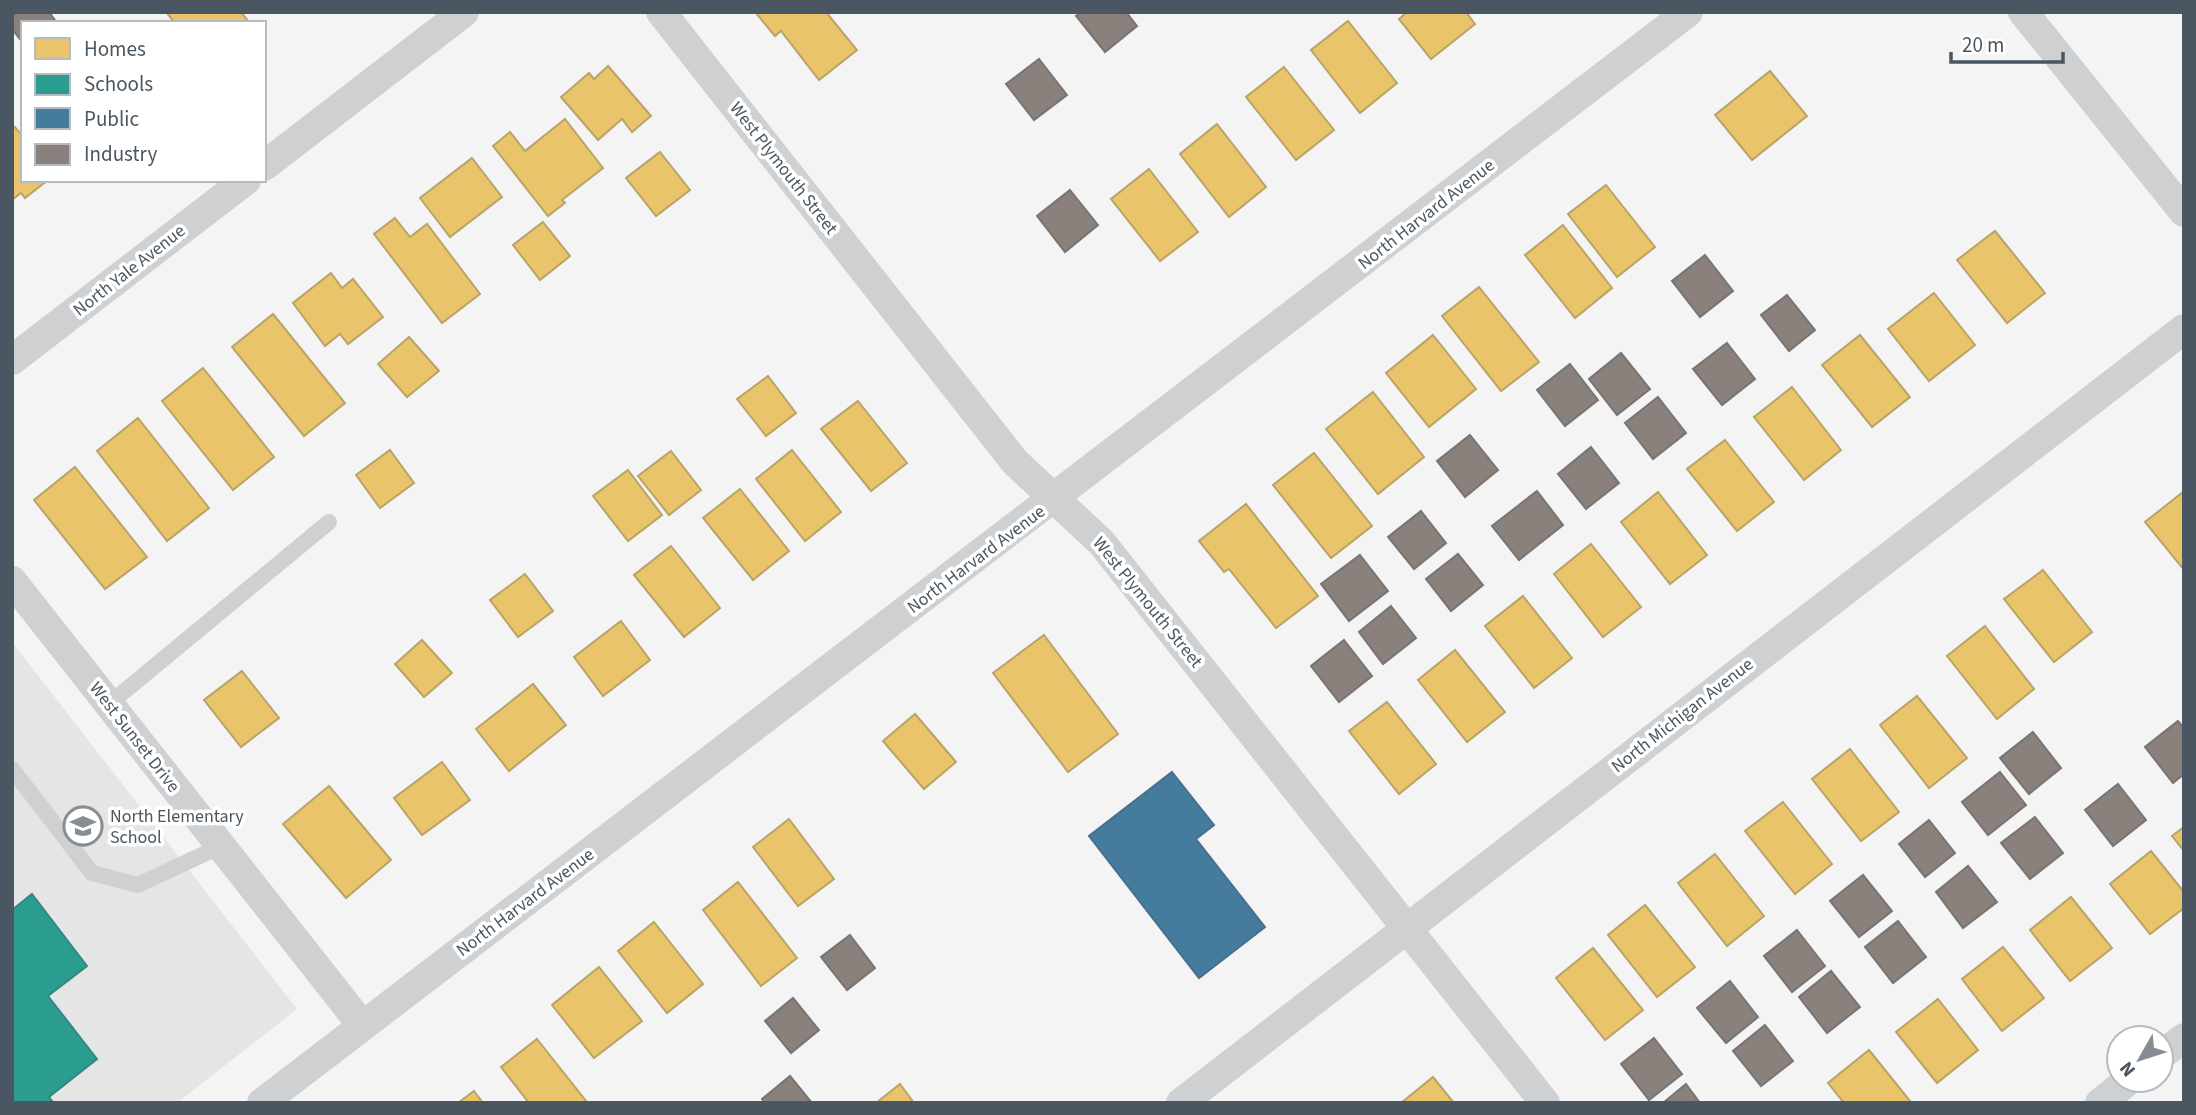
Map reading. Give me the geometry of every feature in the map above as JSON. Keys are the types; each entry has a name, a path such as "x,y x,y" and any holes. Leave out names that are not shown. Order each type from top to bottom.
{"street":[{"path":"266,164 464,12"},
{"name":"West Plymouth Street","path":"661,12 1014,462 1101,542 1545,1103"},
{"name":"North Harvard Avenue","path":"262,1103 1055,500 1688,12"},
{"path":"2023,12 2184,212"},
{"name":"North Yale Avenue","path":"12,360 243,182"},
{"name":"North Michigan Avenue","path":"1181,1103 2184,329"},
{"name":"West Sunset Drive","path":"12,581 362,1025"}],"lane":[{"path":"109,704 329,522"},
{"path":"12,769 92,873 138,885 221,846"}],"shaded area":[{"name":"North Elementary School","path":"12,642 297,1009 177,1103 12,1103"}],"building: Homes":[{"path":"166,12 241,12 248,21 173,21"},
{"path":"755,12 826,12 857,50 819,80 781,31 775,36"},
{"path":"1407,12 1466,12 1475,24 1431,59 1399,19"},
{"path":"1348,21 1397,83 1360,113 1311,50"},
{"path":"608,66 651,116 632,132 622,119 598,140 561,97 589,73 594,79"},
{"path":"1284,67 1334,130 1296,160 1246,97"},
{"path":"1770,71 1807,116 1752,160 1715,115"},
{"path":"565,119 603,168 562,200 565,203 548,216 493,146 510,132 525,151"},
{"path":"1217,124 1266,187 1229,217 1180,154"},
{"path":"15,127 21,134 21,182 45,182 25,198 21,193 12,200 12,129"},
{"path":"660,152 690,190 656,216 626,178"},
{"path":"472,158 502,197 450,237 420,198"},
{"path":"1149,169 1198,232 1160,261 1111,199"},
{"path":"1606,185 1655,247 1617,277 1568,214"},
{"path":"395,218 410,237 427,224 480,294 442,323 374,234"},
{"path":"543,222 570,256 540,280 513,245"},
{"path":"1563,225 1612,288 1575,318 1525,255"},
{"path":"1995,231 2045,293 2007,323 1957,260"},
{"path":"331,273 342,288 353,279 383,317 348,344 340,334 325,346 293,303"},
{"path":"1479,287 1539,362 1501,391 1442,316"},
{"path":"1934,293 1975,345 1929,381 1888,329"},
{"path":"273,314 345,403 304,436 232,347"},
{"path":"1433,335 1476,389 1429,427 1386,373"},
{"path":"1860,335 1910,397 1872,427 1822,365"},
{"path":"409,337 439,371 407,397 378,364"},
{"path":"203,368 274,457 233,490 162,401"},
{"path":"768,376 796,413 766,436 737,399"},
{"path":"1792,387 1841,450 1804,480 1754,417"},
{"path":"1373,392 1424,457 1378,494 1326,429"},
{"path":"858,401 907,463 871,491 821,429"},
{"path":"138,418 209,508 167,541 97,451"},
{"path":"1725,440 1774,502 1737,531 1687,469"},
{"path":"390,450 414,483 380,508 356,475"},
{"path":"792,450 841,512 805,541 756,479"},
{"path":"671,451 701,490 669,515 638,476"},
{"path":"1314,453 1372,526 1331,558 1273,485"},
{"path":"75,467 147,557 105,589 34,500"},
{"path":"628,470 662,515 628,541 593,496"},
{"path":"740,489 789,551 753,580 703,518"},
{"path":"1658,492 1707,555 1670,584 1621,522"},
{"path":"2184,492 2184,570 2145,522"},
{"path":"1246,504 1318,596 1276,628 1229,569 1224,572 1199,541"},
{"path":"1591,544 1641,607 1603,637 1554,574"},
{"path":"671,546 720,608 684,637 634,575"},
{"path":"2043,570 2092,632 2054,662 2004,599"},
{"path":"525,574 553,611 518,637 490,600"},
{"path":"1523,596 1572,658 1534,688 1485,626"},
{"path":"621,621 650,660 603,696 574,657"},
{"path":"1985,626 2034,689 1997,719 1947,656"},
{"path":"1044,635 1118,734 1068,772 993,673"},
{"path":"422,640 452,673 424,697 395,664"},
{"path":"1455,650 1505,712 1467,742 1418,680"},
{"path":"242,671 279,718 241,747 204,700"},
{"path":"533,684 566,725 509,771 476,729"},
{"path":"1917,696 1967,758 1929,788 1880,725"},
{"path":"1387,702 1436,764 1399,794 1349,731"},
{"path":"915,714 956,762 924,789 883,741"},
{"path":"1850,749 1899,812 1861,841 1812,779"},
{"path":"442,762 470,800 422,835 394,798"},
{"path":"329,786 391,860 346,898 283,824"},
{"path":"1783,802 1832,864 1795,894 1745,831"},
{"path":"789,819 834,879 798,906 753,847"},
{"path":"2184,827 2184,851 2172,836"},
{"path":"2151,851 2184,892 2184,908 2150,934 2110,884"},
{"path":"1715,854 1764,916 1727,946 1678,883"},
{"path":"738,882 797,958 761,986 703,910"},
{"path":"2071,897 2112,948 2070,981 2030,930"},
{"path":"1645,905 1695,967 1657,997 1608,935"},
{"path":"654,922 703,984 667,1013 618,951"},
{"path":"2003,947 2044,998 2002,1031 1962,979"},
{"path":"1593,948 1643,1010 1605,1040 1556,978"},
{"path":"599,967 642,1021 594,1058 552,1005"},
{"path":"1938,999 1978,1050 1937,1083 1896,1032"},
{"path":"537,1039 586,1101 584,1103 529,1103 501,1067"},
{"path":"1869,1050 1910,1101 1908,1103 1844,1103 1828,1083"},
{"path":"1433,1077 1454,1103 1401,1103"},
{"path":"900,1084 914,1103 876,1103"},
{"path":"474,1091 483,1103 458,1103"}],"building: Schools":[{"path":"32,894 87,966 48,996 97,1059 49,1097 52,1101 50,1103 12,1103 12,910"}],"building: Public":[{"path":"1172,772 1214,825 1196,839 1265,927 1199,978 1089,836"}],"building: Industry":[{"path":"18,12 49,12 56,21 21,21 21,40 12,29 12,17"},
{"path":"1081,12 1126,12 1137,26 1105,52 1076,16"},
{"path":"1039,59 1067,95 1034,120 1006,84"},
{"path":"1070,190 1098,225 1065,252 1037,216"},
{"path":"1705,255 1733,291 1700,317 1672,281"},
{"path":"1787,295 1815,330 1789,351 1761,315"},
{"path":"1727,343 1755,379 1722,405 1693,369"},
{"path":"1621,353 1650,389 1617,415 1589,379"},
{"path":"1570,364 1598,400 1565,426 1537,390"},
{"path":"1658,397 1686,433 1653,459 1625,423"},
{"path":"1470,435 1498,470 1465,497 1437,461"},
{"path":"1591,447 1619,483 1586,509 1558,474"},
{"path":"1537,491 1563,525 1519,560 1492,526"},
{"path":"1421,511 1446,543 1414,569 1388,537"},
{"path":"1458,554 1483,585 1451,611 1426,579"},
{"path":"1360,555 1388,591 1349,621 1321,584"},
{"path":"1391,606 1416,638 1383,664 1359,632"},
{"path":"1344,640 1372,676 1339,702 1311,666"},
{"path":"2178,721 2184,728 2184,774 2173,783 2145,747"},
{"path":"2033,732 2061,768 2029,794 2000,758"},
{"path":"2000,772 2026,805 1988,835 1962,802"},
{"path":"2118,784 2146,820 2113,846 2085,810"},
{"path":"2035,817 2063,853 2030,879 2001,843"},
{"path":"1929,820 1955,853 1925,877 1899,844"},
{"path":"1968,866 1997,902 1963,928 1936,892"},
{"path":"1863,875 1892,911 1859,937 1830,901"},
{"path":"1898,921 1926,957 1893,983 1865,947"},
{"path":"1797,930 1825,966 1792,992 1764,956"},
{"path":"850,935 875,968 847,990 821,957"},
{"path":"1831,971 1860,1007 1827,1033 1799,997"},
{"path":"1730,981 1758,1017 1726,1043 1697,1008"},
{"path":"793,998 819,1030 791,1053 765,1021"},
{"path":"1765,1025 1793,1061 1761,1086 1733,1051"},
{"path":"1654,1038 1682,1074 1649,1100 1621,1064"},
{"path":"790,1076 812,1103 765,1103 762,1099"},
{"path":"1686,1084 1700,1103 1663,1103"}],"place":[{"name":"North Elementary School","path":"83,826"}]}
